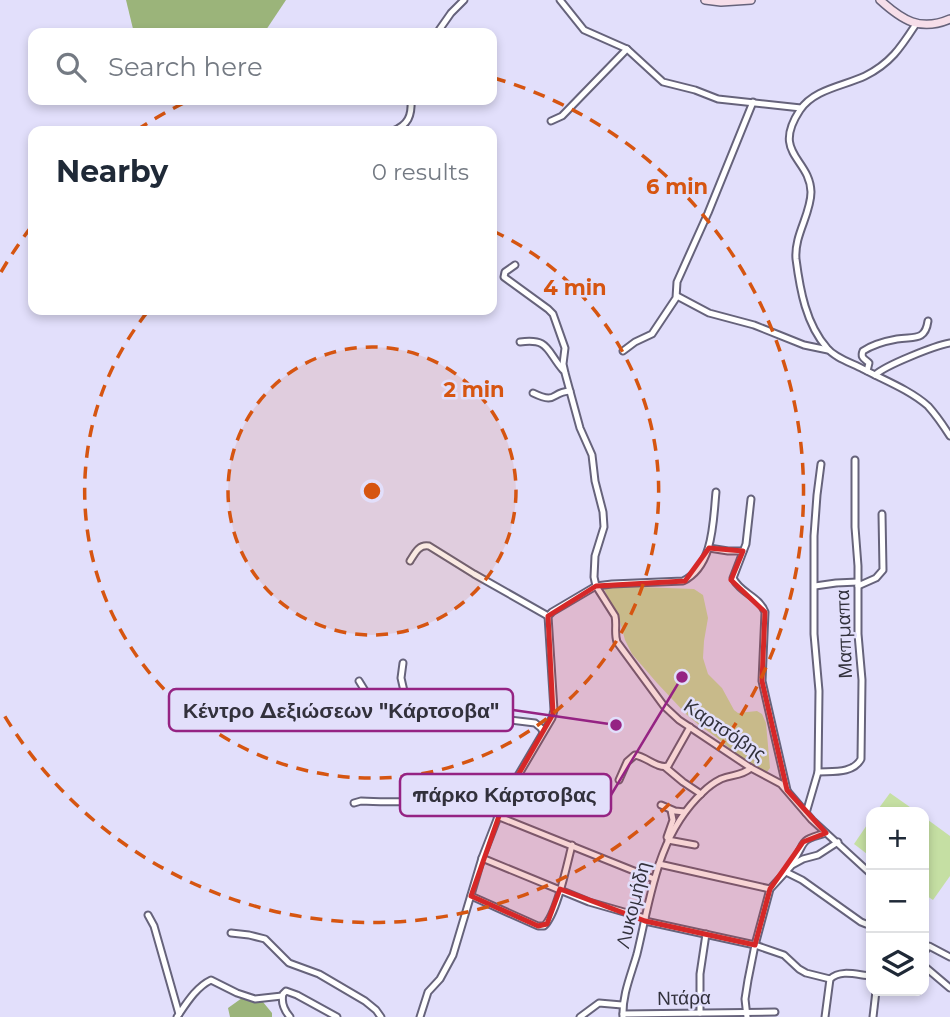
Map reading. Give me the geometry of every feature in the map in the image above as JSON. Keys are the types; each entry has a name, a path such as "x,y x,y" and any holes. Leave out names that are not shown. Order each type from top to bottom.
{"main road":[{"path":"705,0 751,0"},
{"path":"880,0 903,19 916,24 933,25 950,19"}],"street":[{"path":"440,28 450,13 464,0"},
{"path":"560,0 583,30 627,49 663,82 718,99 802,108"},
{"path":"828,350 807,316 796,259 796,246 811,191 790,146 791,129 802,108 815,96 865,76 888,61 899,51 916,24"},
{"path":"551,121 562,116 627,49"},
{"path":"623,351 652,334 677,296 677,282 753,102"},
{"path":"403,126 411,113 411,105"},
{"path":"515,265 505,272 504,277 553,314 565,348 565,373 582,433 592,455 603,512 604,527 593,572 596,586"},
{"path":"677,296 709,313 754,325 804,345 828,350 923,402 950,436"},
{"path":"867,371 869,363 863,357 863,351 897,339 921,335 928,321"},
{"path":"520,342 534,340 542,343 565,373"},
{"path":"875,375 923,352 950,344"},
{"path":"533,393 548,399 554,398 560,392 570,391"},
{"name":"Μαπμαπα","path":"818,772 851,769 859,764 861,759 862,680 858,634 855,460"},
{"path":"806,813 818,772 819,691 814,634 814,536 821,464"},
{"path":"420,1017 428,992 444,973 453,955 482,858 502,803 552,718 554,710 548,616 596,586 683,581 691,577 709,548 716,492"},
{"path":"751,499 749,530 733,578 739,587 759,602 765,612 762,681 787,790"},
{"path":"815,586 858,584 876,578 883,570 882,514"},
{"path":"410,561 420,547 429,546 548,616"},
{"path":"709,548 743,551"},
{"name":"Καρτσόβης","path":"596,586 615,616 614,632 621,648 664,706 679,720 781,785 806,813 867,870"},
{"path":"403,663 401,678 407,704"},
{"path":"359,681 367,694 381,699 461,714 535,723 541,727 543,733"},
{"path":"374,720 381,699"},
{"path":"665,767 672,762 690,727"},
{"path":"619,780 628,762 635,755 665,767 701,794"},
{"path":"668,840 701,794 720,780 739,776 751,768"},
{"path":"354,803 422,803 450,800 502,803"},
{"path":"662,805 685,813"},
{"path":"668,840 667,835 673,820 671,810"},
{"path":"497,816 654,879"},
{"path":"746,1015 745,999 755,945 771,889 792,865 803,842 826,832"},
{"name":"Λυκομήδη","path":"623,1016 622,1005 654,879 668,840 695,845"},
{"path":"792,865 818,855 838,842"},
{"path":"471,896 542,927 549,921 572,845"},
{"path":"482,858 589,902 784,955 806,973 830,979"},
{"path":"659,864 771,889"},
{"path":"786,872 866,924"},
{"path":"148,915 154,926 178,1015"},
{"path":"231,933 249,934 265,939 289,963 318,974 365,1000 381,1017"},
{"path":"700,1013 700,974 706,934"},
{"path":"929,946 949,954"},
{"path":"929,970 950,988"},
{"path":"825,1017 830,979 840,973 866,976"},
{"path":"178,1015 204,983 211,980 255,999 282,996 289,991 337,1017"},
{"path":"282,996 289,1017"},
{"path":"873,1017 875,996"},
{"path":"580,1017 599,1003 622,1005"},
{"name":"Ντάρα","path":"623,1016 700,1013 746,1015 775,1012"}],"highlighted area":[{"path":"709,548 743,551 731,580 765,612 762,681 787,790 826,833 803,842 770,889 755,945 645,921 560,889 547,924 538,926 471,896 506,796 553,714 548,616 596,586 685,581"}],"green space":[{"path":"126,0 286,0 267,28 133,28"},
{"path":"611,586 694,589 703,595 708,618 703,658 708,674 722,688 738,713 757,711 762,714 766,723 770,768 767,772 739,756 687,715 632,654 604,589"},
{"path":"890,793 910,807 880,807"},
{"path":"929,821 950,836 950,876 933,900 929,897"},
{"path":"866,826 866,853 854,844"},
{"path":"242,998 263,1002 272,1017 230,1017 228,1008"}],"place":[{"name":"πάρκο Κάρτσοβας","path":"682,677"},
{"name":"Κέντρο Δεξιώσεων \"Κάρτσοβα\"","path":"616,725"}]}
